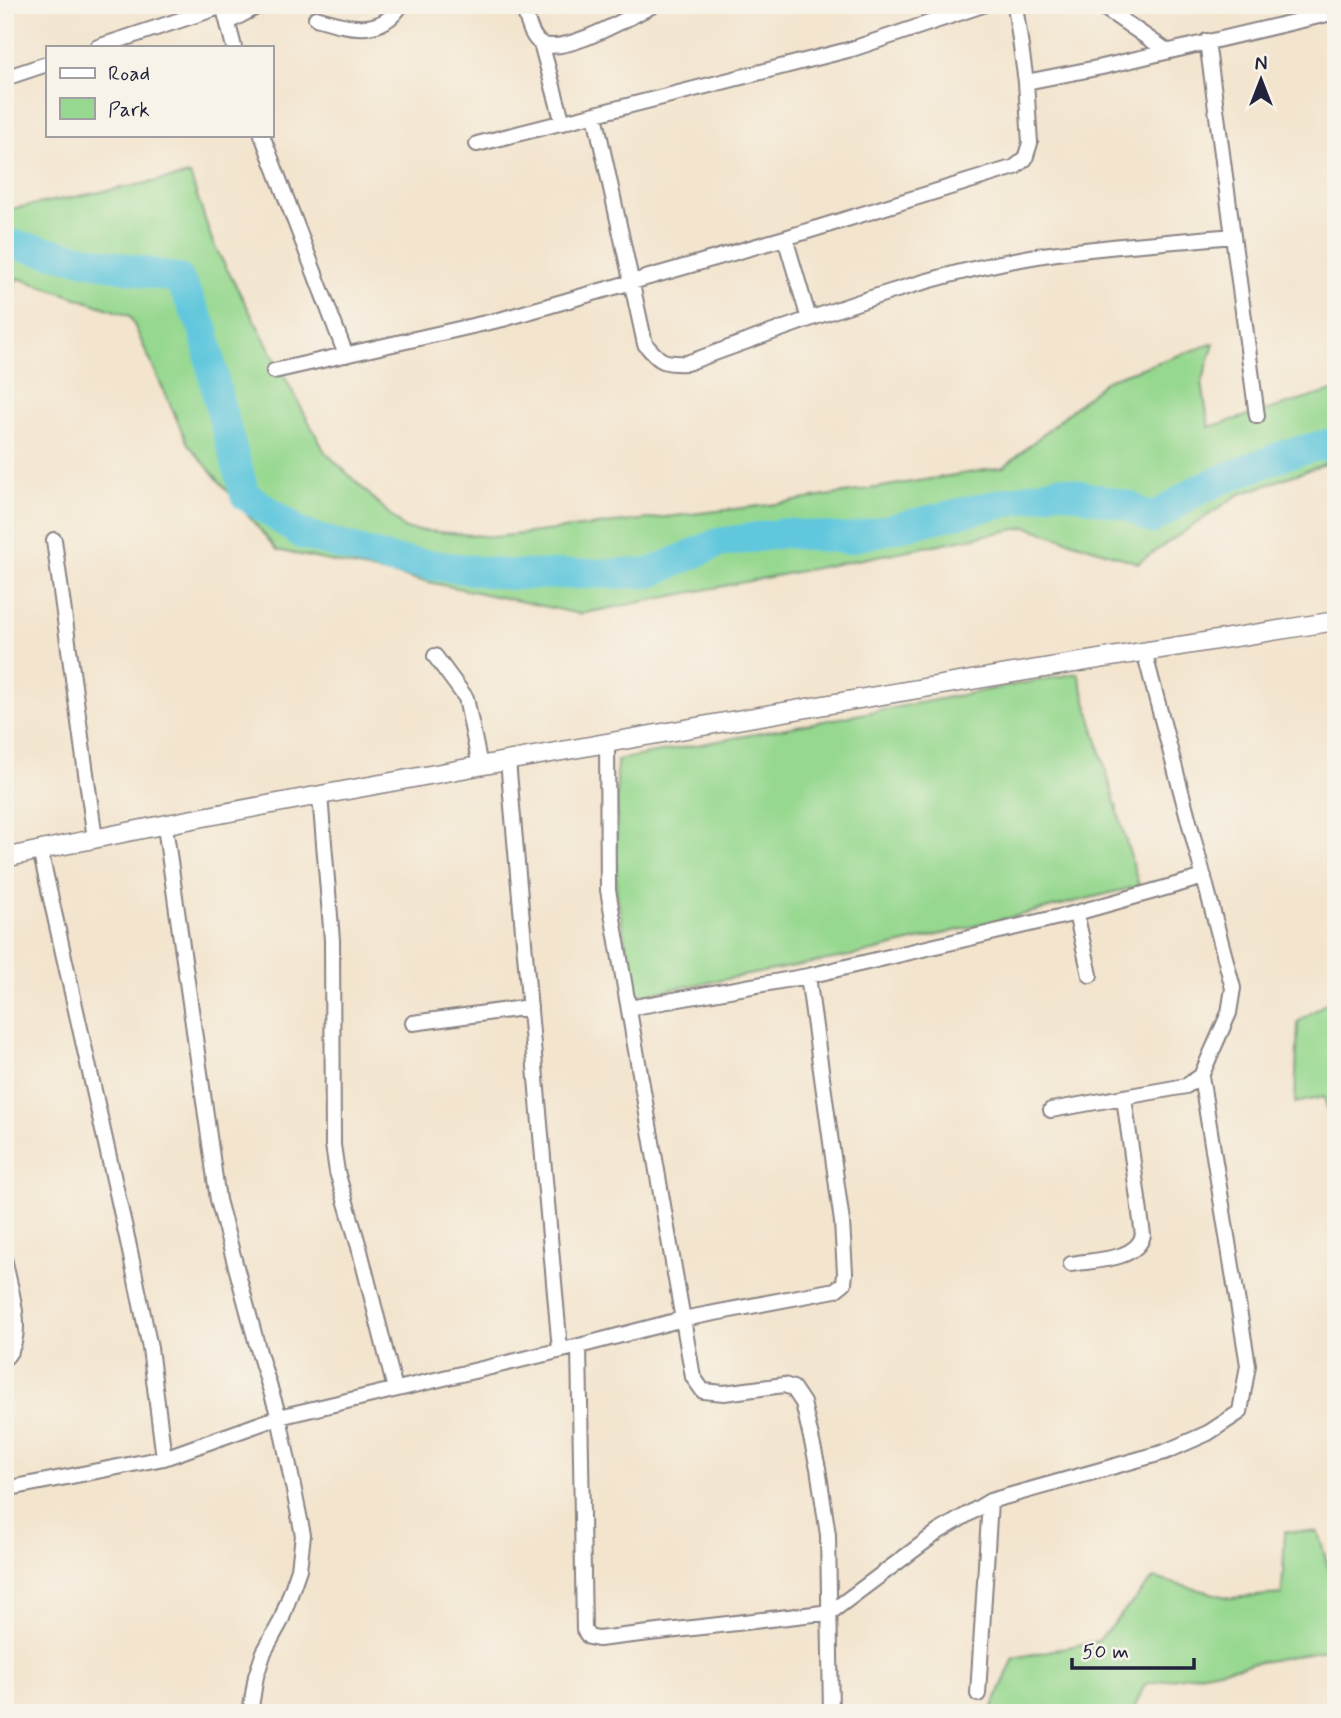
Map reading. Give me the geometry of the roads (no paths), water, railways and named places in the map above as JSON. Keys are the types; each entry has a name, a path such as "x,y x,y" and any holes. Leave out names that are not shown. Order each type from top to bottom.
{"street":[{"path":"228,22 260,5"},
{"path":"316,18 347,27 372,26 384,24 394,16 401,5"},
{"path":"523,5 533,35 541,43 563,123"},
{"path":"541,43 567,45 654,5"},
{"path":"477,145 852,49 984,5"},
{"path":"274,371 503,319 785,238 1015,167 1025,159 1030,143 1026,82 1015,5"},
{"path":"1100,5 1167,51"},
{"path":"101,46 223,6 234,46"},
{"path":"1026,82 1102,67 1336,12"},
{"path":"1207,41 1257,416"},
{"path":"5,78 46,64"},
{"path":"595,115 645,344 657,358 668,364 688,363 851,304 940,277 1043,255 1233,236"},
{"path":"262,136 346,355"},
{"path":"785,238 809,319"},
{"path":"54,540 94,839"},
{"path":"5,858 320,795 607,743 1144,651 1336,621"},
{"path":"1051,1111 1186,1086 1201,1076 1229,1013 1233,988 1144,651"},
{"path":"435,656 466,698 480,766"},
{"path":"607,743 608,890 693,1377 704,1391 724,1393 784,1385 793,1388 803,1404 818,1468 828,1535 831,1713"},
{"path":"508,761 560,1350"},
{"path":"320,795 332,940 333,1145 337,1172 395,1389"},
{"path":"165,826 218,1200 279,1417 303,1535 299,1569 281,1621 264,1652 256,1676 250,1713"},
{"path":"40,850 150,1348 164,1458"},
{"path":"629,1008 808,976 1076,913 1204,877"},
{"path":"1076,913 1090,975"},
{"path":"5,1489 164,1458 279,1417 579,1346 683,1318 835,1290 844,1283 842,1223 808,976"},
{"path":"413,1023 530,1007"},
{"path":"579,1346 583,1610 584,1630 589,1637 598,1639 831,1612 938,1532 990,1501 1165,1452 1208,1433 1240,1412 1248,1365 1201,1076"},
{"path":"1071,1264 1111,1258 1135,1249 1143,1235 1124,1097"},
{"path":"5,1262 16,1326 15,1344 5,1358"},
{"path":"978,1694 990,1501"}],"waterway":[{"path":"5,243 179,279 204,330 218,399 245,495 302,534 392,560 511,575 650,573 718,543 784,533 847,539 1059,490 1129,506 1152,519 1199,489 1286,454 1336,442"}]}
